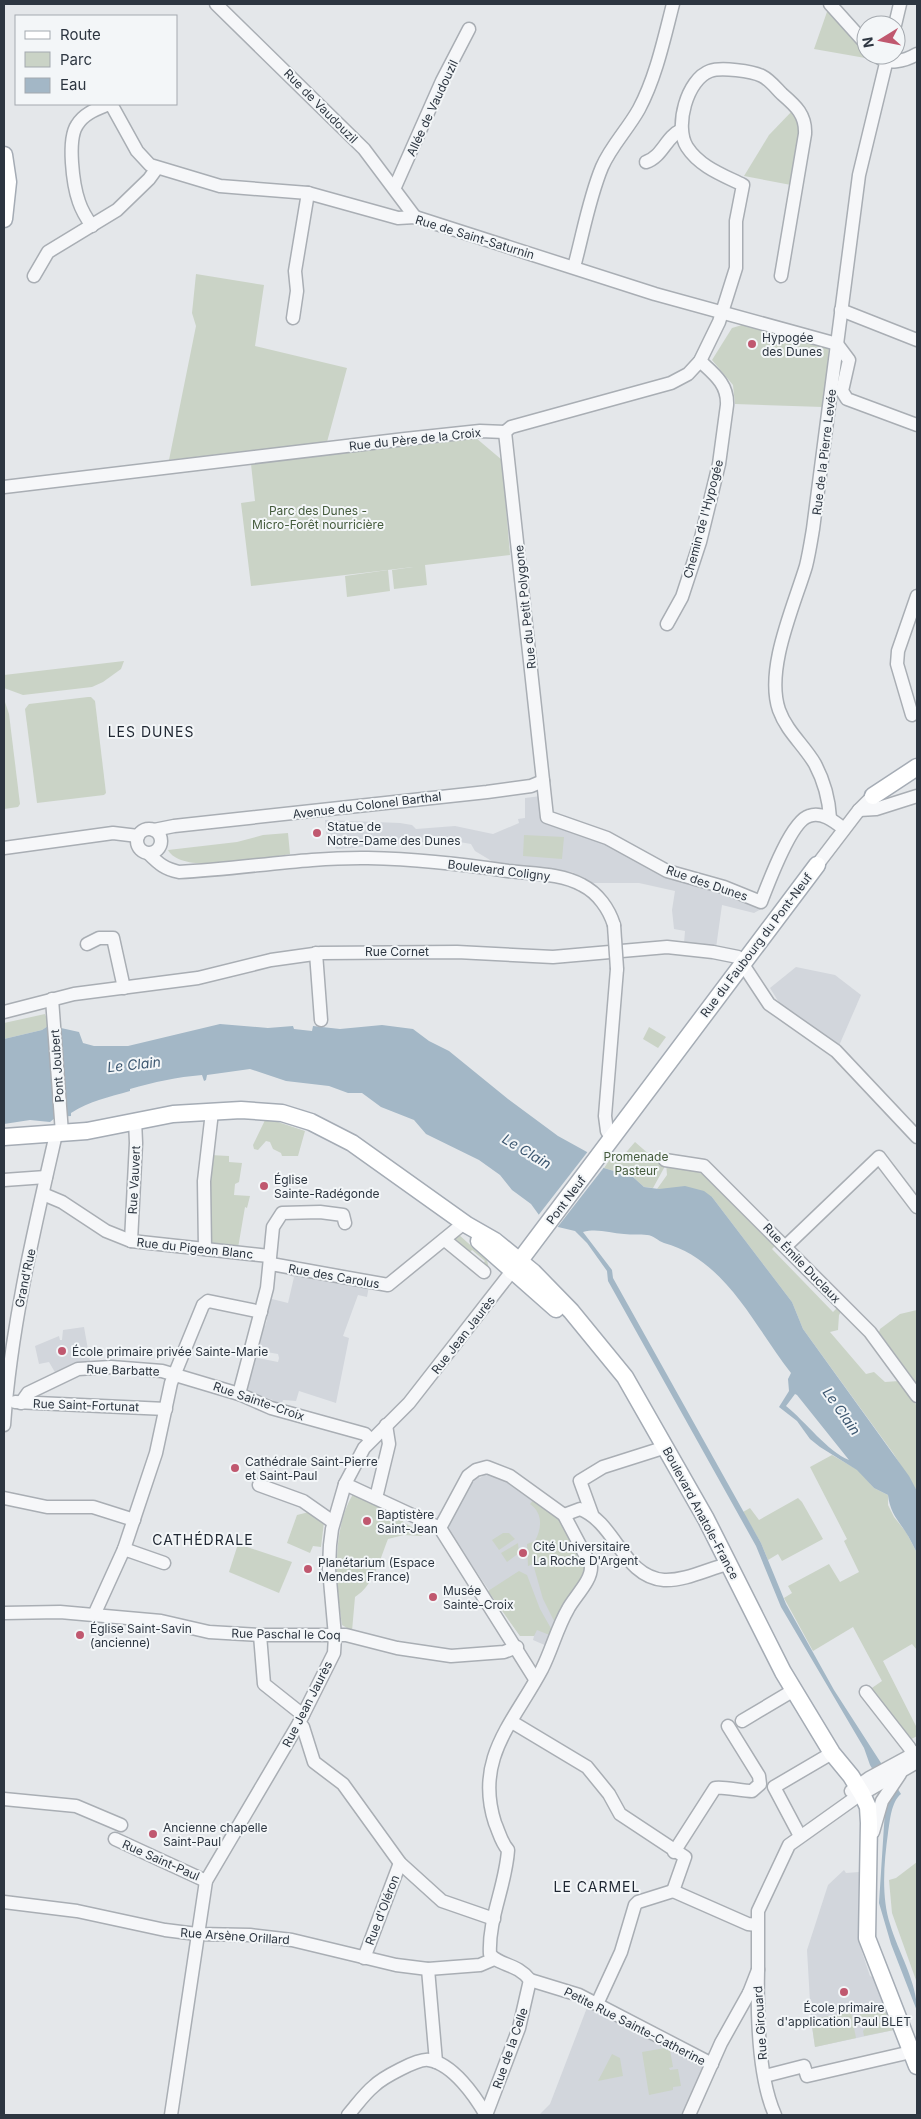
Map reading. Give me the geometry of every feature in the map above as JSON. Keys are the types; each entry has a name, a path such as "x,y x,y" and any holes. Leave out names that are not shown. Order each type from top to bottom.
{"main road":[{"path":"4,155 8,182 4,219"},
{"name":"Rue du Faubourg du Pont-Neuf","path":"874,796 917,767"},
{"name":"Rue du Faubourg du Pont-Neuf","path":"609,1144 621,1125 817,864"},
{"name":"Boulevard Anatole-France","path":"4,1137 59,1129 87,1132 135,1120 173,1114 266,1111 282,1113 311,1122 345,1139 379,1161 465,1224 482,1244 516,1266 598,1342 626,1377 666,1447 794,1690 832,1753 862,1789"},
{"name":"Pont Neuf","path":"516,1266 609,1144"},
{"path":"862,1789 869,1813 866,1930 868,1946 914,2059"}],"street":[{"name":"Rue de Vaudouzil","path":"216,4 321,104 374,160 415,217"},
{"path":"574,267 598,177 605,160 636,114 644,98 654,74 673,4"},
{"path":"830,4 856,33"},
{"name":"Allée de Vaudouzil","path":"395,187 442,81 469,30"},
{"name":"Rue de la Pierre Levée","path":"830,818 824,785 814,764 785,725 778,708 776,694 781,644 806,564 814,529 859,175 882,65"},
{"path":"646,162 654,160 675,132 681,130 683,110 690,93 704,74 718,68 763,77 800,110 805,121 806,134 781,276"},
{"path":"92,226 77,193 72,157 72,137 80,121 91,111 107,105"},
{"name":"Rue de Saint-Saturnin","path":"111,105 144,160 157,168 228,188 308,193 398,218 415,217 636,288 722,313"},
{"name":"Rue du Père de la Croix","path":"4,487 405,439 480,431 505,432 511,427 671,383 688,374 700,361 722,313 736,268 736,221 743,184 701,163 688,149 681,130"},
{"path":"34,276 48,252 117,210 149,179 157,168"},
{"path":"293,318 297,291 295,271 308,193"},
{"path":"841,310 917,340"},
{"path":"722,313 837,344 849,360 842,391 847,399 917,425"},
{"name":"Chemin de l'Hypogée","path":"667,624 682,598 700,542 718,471 728,405 723,385 700,361"},
{"name":"Rue du Petit Polygone","path":"505,432 543,781"},
{"path":"912,715 897,664 898,651 917,596"},
{"name":"Rue des Dunes","path":"543,781 548,818 607,838 667,871 724,887 761,902 772,871 784,848 804,818 814,815 830,818"},
{"name":"Avenue du Colonel Barthal","path":"138,840 147,829 156,843 173,830 190,826 487,792 531,786 543,781"},
{"name":"Rue du Faubourg du Pont-Neuf","path":"817,864 859,810 874,796"},
{"path":"859,810 876,809 917,796"},
{"path":"830,818 844,829"},
{"path":"4,848 77,840 138,840"},
{"name":"Boulevard Coligny","path":"138,840 142,851 156,843 168,870 192,871 316,859 368,858 485,868 565,878 581,884 604,904 614,925 617,969 605,1121 609,1144"},
{"path":"88,944 99,938 113,938 124,988"},
{"name":"Rue Cornet","path":"4,1012 52,999 198,978 271,960 316,953 356,951 457,952 553,957 667,947 734,956 742,964"},
{"path":"316,953 321,1020"},
{"path":"742,964 769,1004 836,1051 917,1137"},
{"name":"Pont Joubert","path":"52,999 59,1129"},
{"name":"Boulevard Coligny","path":"606,1096 611,1115 621,1125"},
{"path":"205,1249 204,1181 212,1112"},
{"name":"Rue Vauvert","path":"131,1240 136,1143 135,1120"},
{"name":"Grand'Rue","path":"4,1425 9,1336 59,1129"},
{"path":"786,1246 879,1157 917,1207"},
{"name":"Rue Émile Duclaux","path":"665,1160 704,1166 870,1332 917,1396"},
{"path":"4,1180 46,1177"},
{"name":"Rue du Pigeon Blanc","path":"43,1194 62,1202 106,1231 131,1240 205,1249 270,1260"},
{"path":"239,1394 261,1312 270,1260 273,1227 282,1213 337,1214 343,1215 345,1223"},
{"name":"Rue des Carolus","path":"270,1260 388,1285 465,1224"},
{"path":"445,1240 484,1272"},
{"name":"Rue Jean Jaurès","path":"171,2115 206,1881 301,1719 334,1652 335,1636 329,1569 334,1522 345,1484 361,1453 371,1440 409,1404 516,1266"},
{"path":"94,1615 124,1549 156,1453 175,1373 206,1302 261,1312"},
{"name":"Rue Barbatte","path":"21,1403 28,1392 78,1368 112,1367 175,1373"},
{"name":"Rue Sainte-Croix","path":"175,1373 239,1394 271,1408 365,1434 371,1440"},
{"name":"Rue Saint-Fortunat","path":"6,1402 166,1409"},
{"path":"376,1498 389,1444 386,1425"},
{"path":"666,1447 603,1468 580,1481 592,1514 633,1565 648,1576 663,1580 728,1564"},
{"path":"440,1528 468,1476 484,1467 510,1476 564,1515 590,1563 592,1571 567,1610 536,1679 495,1750 489,1771 490,1806 503,1845 508,1850 507,1864 494,1919 492,1955 523,1971 530,1980"},
{"path":"345,1484 440,1528 536,1679"},
{"path":"259,1485 303,1501 334,1522"},
{"path":"4,1498 47,1507 93,1507 134,1520"},
{"path":"564,1515 580,1509 592,1514"},
{"path":"124,1549 164,1563"},
{"name":"Rue Paschal le Coq","path":"4,1613 60,1612 161,1621 203,1631 260,1636 346,1635 397,1648 451,1656 504,1652 517,1647"},
{"path":"260,1636 264,1684 301,1719 314,1762 342,1784 400,1863 442,1901 494,1919"},
{"path":"742,1721 794,1690"},
{"path":"866,1692 916,1757"},
{"path":"512,1722 587,1767 609,1794 620,1814 674,1852 685,1857 673,1891"},
{"path":"674,1852 710,1795 718,1787 752,1792 760,1784 759,1776 728,1726"},
{"path":"800,1836 774,1786 832,1753"},
{"name":"Rue Girouard","path":"775,2115 769,2102 753,1993 758,1970 758,1912 792,1841 862,1789 916,1757"},
{"path":"868,1862 876,1816 901,1766"},
{"path":"4,1798 76,1806 121,1825"},
{"name":"Rue Saint-Paul","path":"115,1839 206,1881"},
{"name":"Rue d'Oléron","path":"364,1958 400,1863"},
{"path":"596,2004 621,1952 635,1906 638,1902 673,1891 748,1924 757,1925"},
{"name":"Rue Arsène Orillard","path":"4,1902 81,1914 136,1926 197,1934 250,1935 292,1940 396,1965 428,1969 480,1965 492,1955"},
{"path":"428,1969 436,2062"},
{"name":"Petite Rue Sainte-Catherine","path":"530,1980 579,1995 712,2064"},
{"name":"Rue de la Celle","path":"486,2115 525,2005 530,1980"},
{"path":"690,2115 712,2064 753,1993"},
{"name":"Rue Girouard","path":"765,2076 804,2066 807,2076 914,2059"},
{"path":"348,2115 379,2082 421,2060 436,2062 458,2076 486,2115"}],"shaded area":[{"path":"541,796 546,820 728,890 763,908 754,913 722,905 716,948 684,943 685,931 674,929 672,910 675,891 639,883 593,883 572,872 495,863 475,851 471,844 448,840 337,849 327,841 325,820 400,823 412,825 416,829 455,826 493,834 519,823 518,819 525,818 525,798"},
{"path":"796,967 835,975 861,995 838,1048 780,1004 770,988"},
{"path":"289,1271 369,1286 367,1297 358,1295 343,1336 349,1338 336,1403 299,1391 296,1401 283,1400 281,1408 272,1405 273,1400 246,1391 253,1357 278,1362 278,1354 255,1350 261,1328 265,1326 267,1320 264,1317 268,1298 288,1303 294,1277 288,1275"},
{"name":"École primaire privée Sainte-Marie","path":"84,1327 90,1361 79,1363 56,1374 49,1362 39,1364 35,1346 59,1336 60,1340 62,1340 63,1330"},
{"name":"Cité Universitaire La Roche D'Argent","path":"485,1471 504,1477 561,1517 586,1561 547,1646 533,1640 534,1636 520,1636 448,1530 448,1523 476,1474 480,1478 485,1474"},
{"name":"École primaire d'application Paul BLET","path":"844,1870 846,1873 859,1872 858,1934 861,1949 870,1976 873,1977 894,2030 815,2047 811,2019 807,1950 828,1885"},
{"path":"588,2005 703,2063 706,2071 685,2115 539,2115 550,2104"}],"green space":[{"path":"828,9 856,43 856,56 814,49"},
{"path":"793,110 801,128 791,185 744,176 769,135"},
{"path":"196,274 264,285 255,346 347,368 327,442 169,460 196,326 192,313"},
{"path":"742,325 829,348 823,407 735,404 733,385 712,360 732,328"},
{"name":"Parc des Dunes - Micro-Forêt nourricière","path":"476,438 502,460 510,555 425,565 427,585 394,589 392,570 413,567 251,586 241,503 255,501 251,464"},
{"path":"388,570 390,591 347,597 345,576"},
{"path":"124,661 121,669 103,682 92,687 23,695 4,688 4,675"},
{"path":"91,697 95,701 106,793 104,795 37,803 25,709 29,704"},
{"path":"4,699 9,714 20,804 18,807 4,809"},
{"path":"288,833 290,854 244,861 206,864 189,862 176,858 168,850 237,842 263,835"},
{"path":"524,835 564,837 562,859 523,856"},
{"path":"45,1014 48,1026 42,1030 4,1039 4,1023"},
{"path":"649,1027 666,1037 658,1048 643,1039"},
{"path":"266,1118 305,1131 298,1156 282,1156 281,1153 273,1149 270,1142 266,1141 258,1150 254,1149 253,1145"},
{"name":"Promenade Pasteur","path":"635,1142 658,1162 664,1163 664,1168 653,1188 644,1187 633,1177 604,1168 613,1155 622,1157"},
{"path":"210,1155 229,1156 229,1162 242,1163 239,1182 235,1184 234,1195 250,1196 247,1208 245,1207 238,1248 212,1245 209,1241"},
{"path":"666,1163 693,1169 704,1175 780,1241 772,1249 833,1312 841,1304 844,1307 839,1315 838,1330 830,1332 866,1374 874,1372 885,1382 899,1381 917,1406 917,1491 893,1453 803,1329 792,1302 712,1197 657,1189 667,1175"},
{"path":"458,1234 487,1260 489,1269 481,1266 485,1261 472,1250 467,1256 454,1246 453,1236"},
{"path":"917,1310 917,1384 879,1332 880,1329 900,1314"},
{"path":"832,1455 858,1470 874,1488 888,1495 888,1505 894,1517 906,1532 917,1553 917,1650 912,1644 883,1661 917,1728 917,1736 908,1741 869,1690 882,1681 853,1627 813,1651 784,1598 792,1593 788,1586 829,1564 840,1582 859,1572 844,1541 847,1539 810,1467"},
{"path":"353,1494 404,1518 403,1522 423,1533 422,1536 404,1535 388,1539 372,1579 362,1592 355,1597 352,1631 342,1625 338,1593 337,1558 341,1524"},
{"path":"535,1498 561,1517 588,1572 556,1625 543,1599 533,1564 528,1566 527,1544 535,1541 540,1526 539,1516 530,1504"},
{"path":"798,1498 823,1539 782,1561 778,1554 768,1560 761,1543 743,1512 750,1508 759,1520"},
{"path":"313,1511 324,1522 321,1547 313,1546 310,1553 287,1543 297,1515"},
{"path":"503,1533 509,1533 515,1539 499,1550 492,1540"},
{"path":"518,1543 519,1553 507,1562 501,1553"},
{"path":"238,1544 292,1562 279,1593 229,1572"},
{"path":"519,1571 527,1575 540,1609 553,1632 552,1636 537,1630 534,1636 520,1636 488,1591"},
{"path":"917,1862 917,1983 892,1913 889,1880 896,1878"},
{"path":"883,2003 888,2016 865,2023 861,2020 859,2009"},
{"path":"851,2012 856,2038 815,2047 811,2019"},
{"path":"890,2020 894,2030 864,2036 863,2031 867,2026"},
{"path":"665,2048 670,2050 673,2067 669,2068 670,2070 678,2069 681,2086 673,2087 673,2090 649,2095 642,2052"},
{"path":"612,2054 620,2058 623,2076 598,2081"}],"water":[{"name":"Le Clain","path":"46,1017 61,1028 79,1032 83,1043 94,1046 128,1046 220,1024 268,1028 293,1026 294,1029 312,1031 313,1026 340,1029 382,1025 413,1029 429,1041 449,1051 508,1099 558,1136 587,1152 604,1168 633,1177 644,1187 659,1189 685,1186 704,1191 712,1197 792,1302 803,1329 909,1476 917,1491 917,1553 890,1506 888,1495 874,1488 857,1470 810,1439 797,1421 779,1407 789,1391 788,1379 791,1373 722,1279 705,1264 686,1252 651,1236 598,1231 583,1232 612,1270 613,1278 761,1543 786,1604 834,1690 901,1794 895,1802 890,1817 885,1856 884,1891 893,1935 911,1978 917,2011 891,1944 879,1903 885,1810 890,1798 870,1765 864,1748 781,1607 756,1546 608,1281 607,1271 587,1243 575,1231 558,1227 539,1215 531,1204 512,1190 500,1175 479,1160 426,1134 414,1120 381,1107 362,1093 348,1093 329,1086 286,1081 250,1069 207,1075 204,1081 202,1075 175,1078 139,1086 130,1089 130,1091 92,1102 71,1113 71,1116 56,1117 50,1122 30,1120 4,1124 4,1039 42,1030 48,1026","holes":["795,1394 849,1460 833,1450 786,1406"]}],"pier":[{"path":"589,1150 605,1166 556,1229 537,1217"}],"place":[{"name":"Hypogée des Dunes","path":"752,344"},
{"name":"Statue de Notre-Dame des Dunes","path":"317,833"},
{"name":"Église Sainte-Radégonde","path":"264,1186"},
{"name":"École primaire privée Sainte-Marie","path":"62,1351"},
{"name":"Cathédrale Saint-Pierre et Saint-Paul","path":"235,1468"},
{"name":"Baptistère Saint-Jean","path":"367,1521"},
{"name":"Cité Universitaire La Roche D'Argent","path":"523,1553"},
{"name":"Planétarium (Espace Mendes France)","path":"308,1569"},
{"name":"Musée Sainte-Croix","path":"433,1597"},
{"name":"Église Saint-Savin (ancienne)","path":"80,1635"},
{"name":"Ancienne chapelle Saint-Paul","path":"153,1834"},
{"name":"École primaire d'application Paul BLET","path":"844,1992"}],"district":[{"name":"LES DUNES","path":"151,731"},
{"name":"CATHÉDRALE","path":"203,1539"},
{"name":"LE CARMEL","path":"597,1886"}]}
